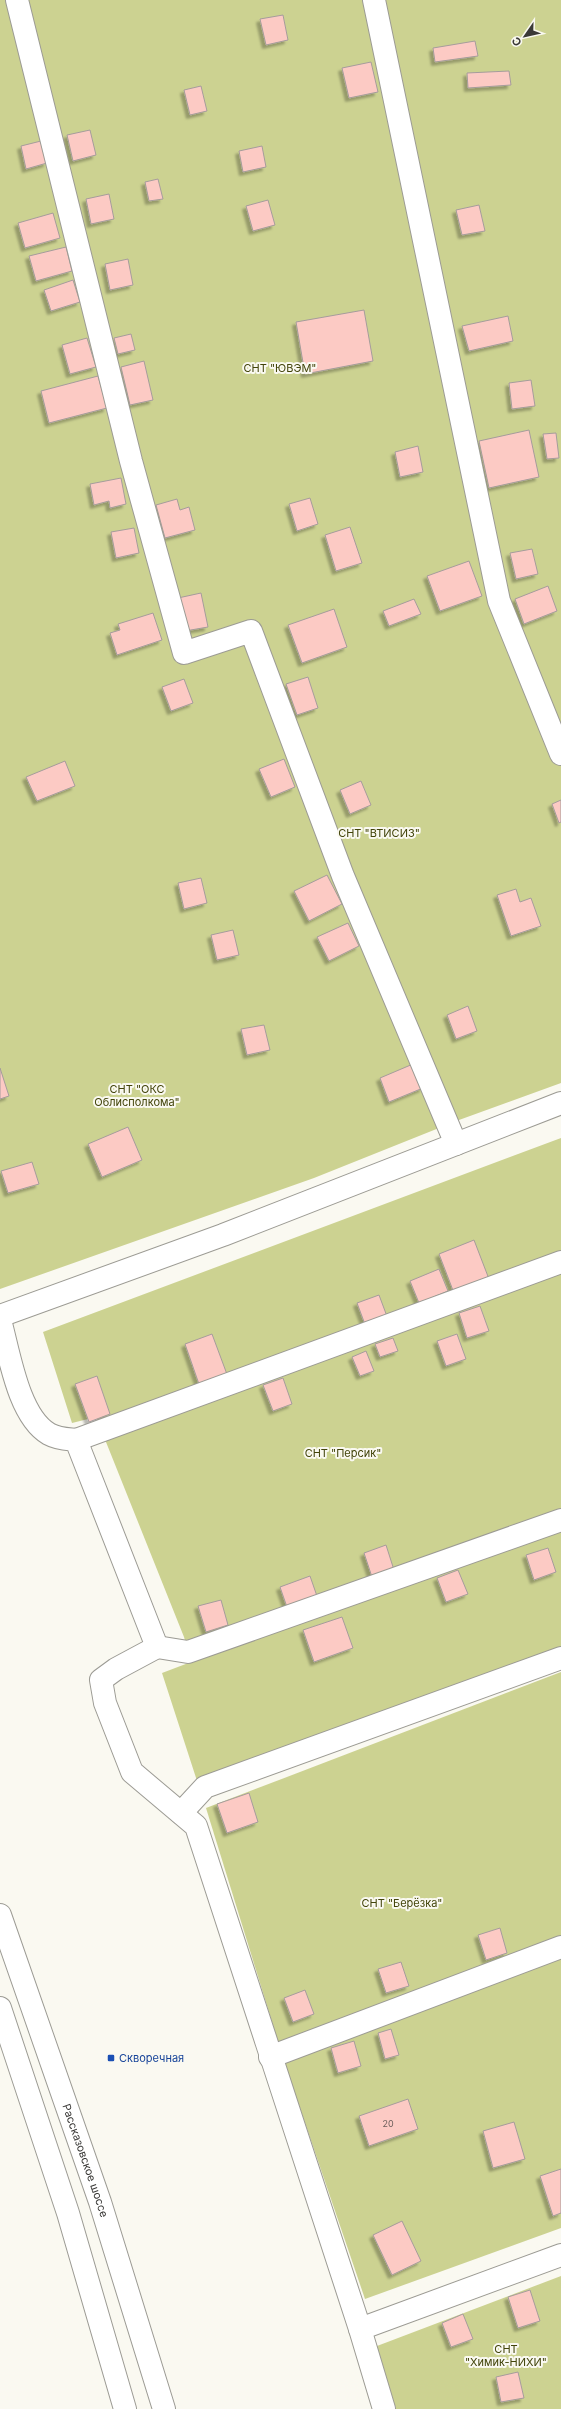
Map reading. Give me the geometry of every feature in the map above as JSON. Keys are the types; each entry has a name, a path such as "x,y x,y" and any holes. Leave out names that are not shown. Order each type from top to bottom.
{"street":[{"path":"17,0 131,461 184,653 251,631 343,876 456,1144"},
{"path":"374,0 499,601 561,754"},
{"path":"0,1316 223,1235 561,1103"},
{"path":"0,1320 24,1402 36,1423 49,1434 61,1438 76,1440 561,1262"},
{"path":"76,1440 157,1647"},
{"path":"384,2409 360,2329 270,2057 196,1826 132,1772 105,1703 101,1680 116,1669 157,1647 188,1652 561,1520"},
{"path":"181,1813 205,1787 561,1658"},
{"name":"Рассказовское шоссе","path":"0,1915 100,2202 164,2409"},
{"path":"270,2057 561,1947"},
{"path":"0,2008 68,2213 125,2409"},
{"path":"360,2329 561,2255"}],"green space":[{"path":"0,0 561,0 561,1083 459,1120 314,1178 0,1289"},
{"name":"СНТ \"Персик\"","path":"561,1138 561,1651 199,1787 162,1673 191,1662 184,1637 96,1417 72,1423 43,1332"},
{"name":"СНТ \"Берёзка\"","path":"561,1672 561,2228 365,2299 285,2064 206,1808"},
{"name":"СНТ \"Химик-НИХИ\"","path":"561,2276 561,2409 396,2409 377,2346"}],"building":[{"path":"283,15 288,40 266,45 260,19"},
{"path":"475,41 478,56 435,62 433,48"},
{"path":"371,62 378,92 349,98 342,68"},
{"path":"509,71 511,85 468,88 467,73"},
{"path":"201,86 207,111 190,115 184,90"},
{"path":"90,130 96,155 73,161 67,135"},
{"path":"41,141 47,163 26,169 21,146"},
{"path":"262,146 266,167 243,172 239,151"},
{"path":"158,179 163,199 149,201 145,182"},
{"path":"109,194 114,219 91,224 86,199"},
{"path":"268,200 275,225 253,231 246,206"},
{"path":"479,205 485,231 462,235 456,210"},
{"path":"53,213 60,238 25,248 18,223"},
{"path":"66,247 72,271 36,281 29,256"},
{"path":"128,259 133,285 110,290 105,264"},
{"path":"73,280 80,302 51,311 44,290"},
{"path":"364,310 373,361 305,374 296,322"},
{"path":"508,316 513,341 469,351 462,326"},
{"path":"131,334 135,350 118,354 114,338"},
{"path":"87,338 96,367 70,374 62,345"},
{"path":"144,361 153,400 130,405 121,367"},
{"path":"98,376 107,408 49,423 41,391"},
{"path":"531,380 535,406 512,409 509,383"},
{"path":"529,430 539,477 489,488 479,441"},
{"path":"556,433 559,458 547,459 543,434"},
{"path":"418,446 423,472 400,477 395,452"},
{"path":"121,478 126,504 110,508 109,501 94,505 90,484"},
{"path":"310,498 318,524 297,531 289,504"},
{"path":"177,499 180,510 189,507 195,530 165,538 156,505"},
{"path":"350,527 362,563 336,571 325,535"},
{"path":"134,528 139,553 116,558 111,532"},
{"path":"532,549 538,574 516,579 510,553"},
{"path":"469,561 482,596 440,611 427,576"},
{"path":"548,586 557,611 524,624 515,599"},
{"path":"201,593 208,627 185,631 178,598"},
{"path":"414,599 421,614 389,626 383,611"},
{"path":"334,609 347,647 302,663 288,625"},
{"path":"153,613 162,640 117,655 110,633 120,630 118,624"},
{"path":"308,677 318,708 297,715 286,684"},
{"path":"184,679 193,703 171,711 162,687"},
{"path":"284,759 295,787 271,797 259,769"},
{"path":"65,761 75,786 37,801 26,777"},
{"path":"361,781 371,805 350,814 340,790"},
{"path":"561,800 561,822 559,823 552,804"},
{"path":"327,875 342,904 309,921 294,891"},
{"path":"201,878 207,903 184,909 178,883"},
{"path":"516,889 520,902 531,898 541,926 511,936 497,895"},
{"path":"348,923 359,946 329,961 317,937"},
{"path":"233,930 239,955 217,960 211,935"},
{"path":"468,1006 477,1031 456,1039 447,1015"},
{"path":"264,1025 270,1050 247,1055 241,1029"},
{"path":"413,1064 423,1088 389,1102 380,1078"},
{"path":"0,1068 9,1096 0,1099"},
{"path":"128,1127 142,1160 102,1177 88,1144"},
{"path":"32,1162 39,1184 8,1193 1,1171"},
{"path":"474,1240 489,1279 454,1293 439,1254"},
{"path":"439,1269 448,1291 419,1303 410,1281"},
{"path":"379,1295 388,1319 366,1327 357,1303"},
{"path":"480,1306 489,1331 467,1338 459,1313"},
{"path":"212,1334 228,1377 200,1387 185,1344"},
{"path":"457,1334 466,1359 446,1366 437,1341"},
{"path":"393,1338 398,1351 380,1357 375,1344"},
{"path":"366,1351 374,1371 360,1376 352,1357"},
{"path":"97,1376 110,1414 89,1422 75,1384"},
{"path":"283,1378 292,1404 273,1411 263,1385"},
{"path":"386,1545 394,1570 372,1577 364,1553"},
{"path":"548,1548 556,1572 534,1580 526,1555"},
{"path":"458,1570 468,1594 446,1602 437,1578"},
{"path":"310,1576 318,1599 288,1610 280,1587"},
{"path":"221,1600 228,1625 206,1632 198,1606"},
{"path":"342,1617 353,1648 314,1662 303,1630"},
{"path":"249,1793 258,1822 227,1833 217,1804"},
{"path":"500,1928 507,1953 486,1960 478,1935"},
{"path":"401,1962 409,1986 386,1993 378,1969"},
{"path":"305,1990 314,2014 293,2022 284,1998"},
{"path":"391,2029 399,2055 385,2059 378,2033"},
{"path":"354,2041 361,2066 338,2073 331,2048"},
{"path":"408,2099 418,2129 369,2146 359,2116"},
{"path":"514,2122 525,2159 493,2168 483,2131"},
{"path":"561,2169 561,2213 553,2216 540,2176"},
{"path":"402,2221 421,2261 392,2275 373,2235"},
{"path":"530,2290 540,2321 518,2328 508,2297"},
{"path":"463,2314 473,2339 451,2347 442,2323"},
{"path":"518,2372 524,2398 501,2402 496,2377"}],"place":[{"name":"Скворечная","path":"111,2058"}],"park label":[{"name":"СНТ \"ЮВЭМ\"","path":"280,368"},
{"name":"СНТ \"ВТИСИЗ\"","path":"379,833"},
{"name":"СНТ \"ОКС Облисполкома\"","path":"137,1095"}]}
